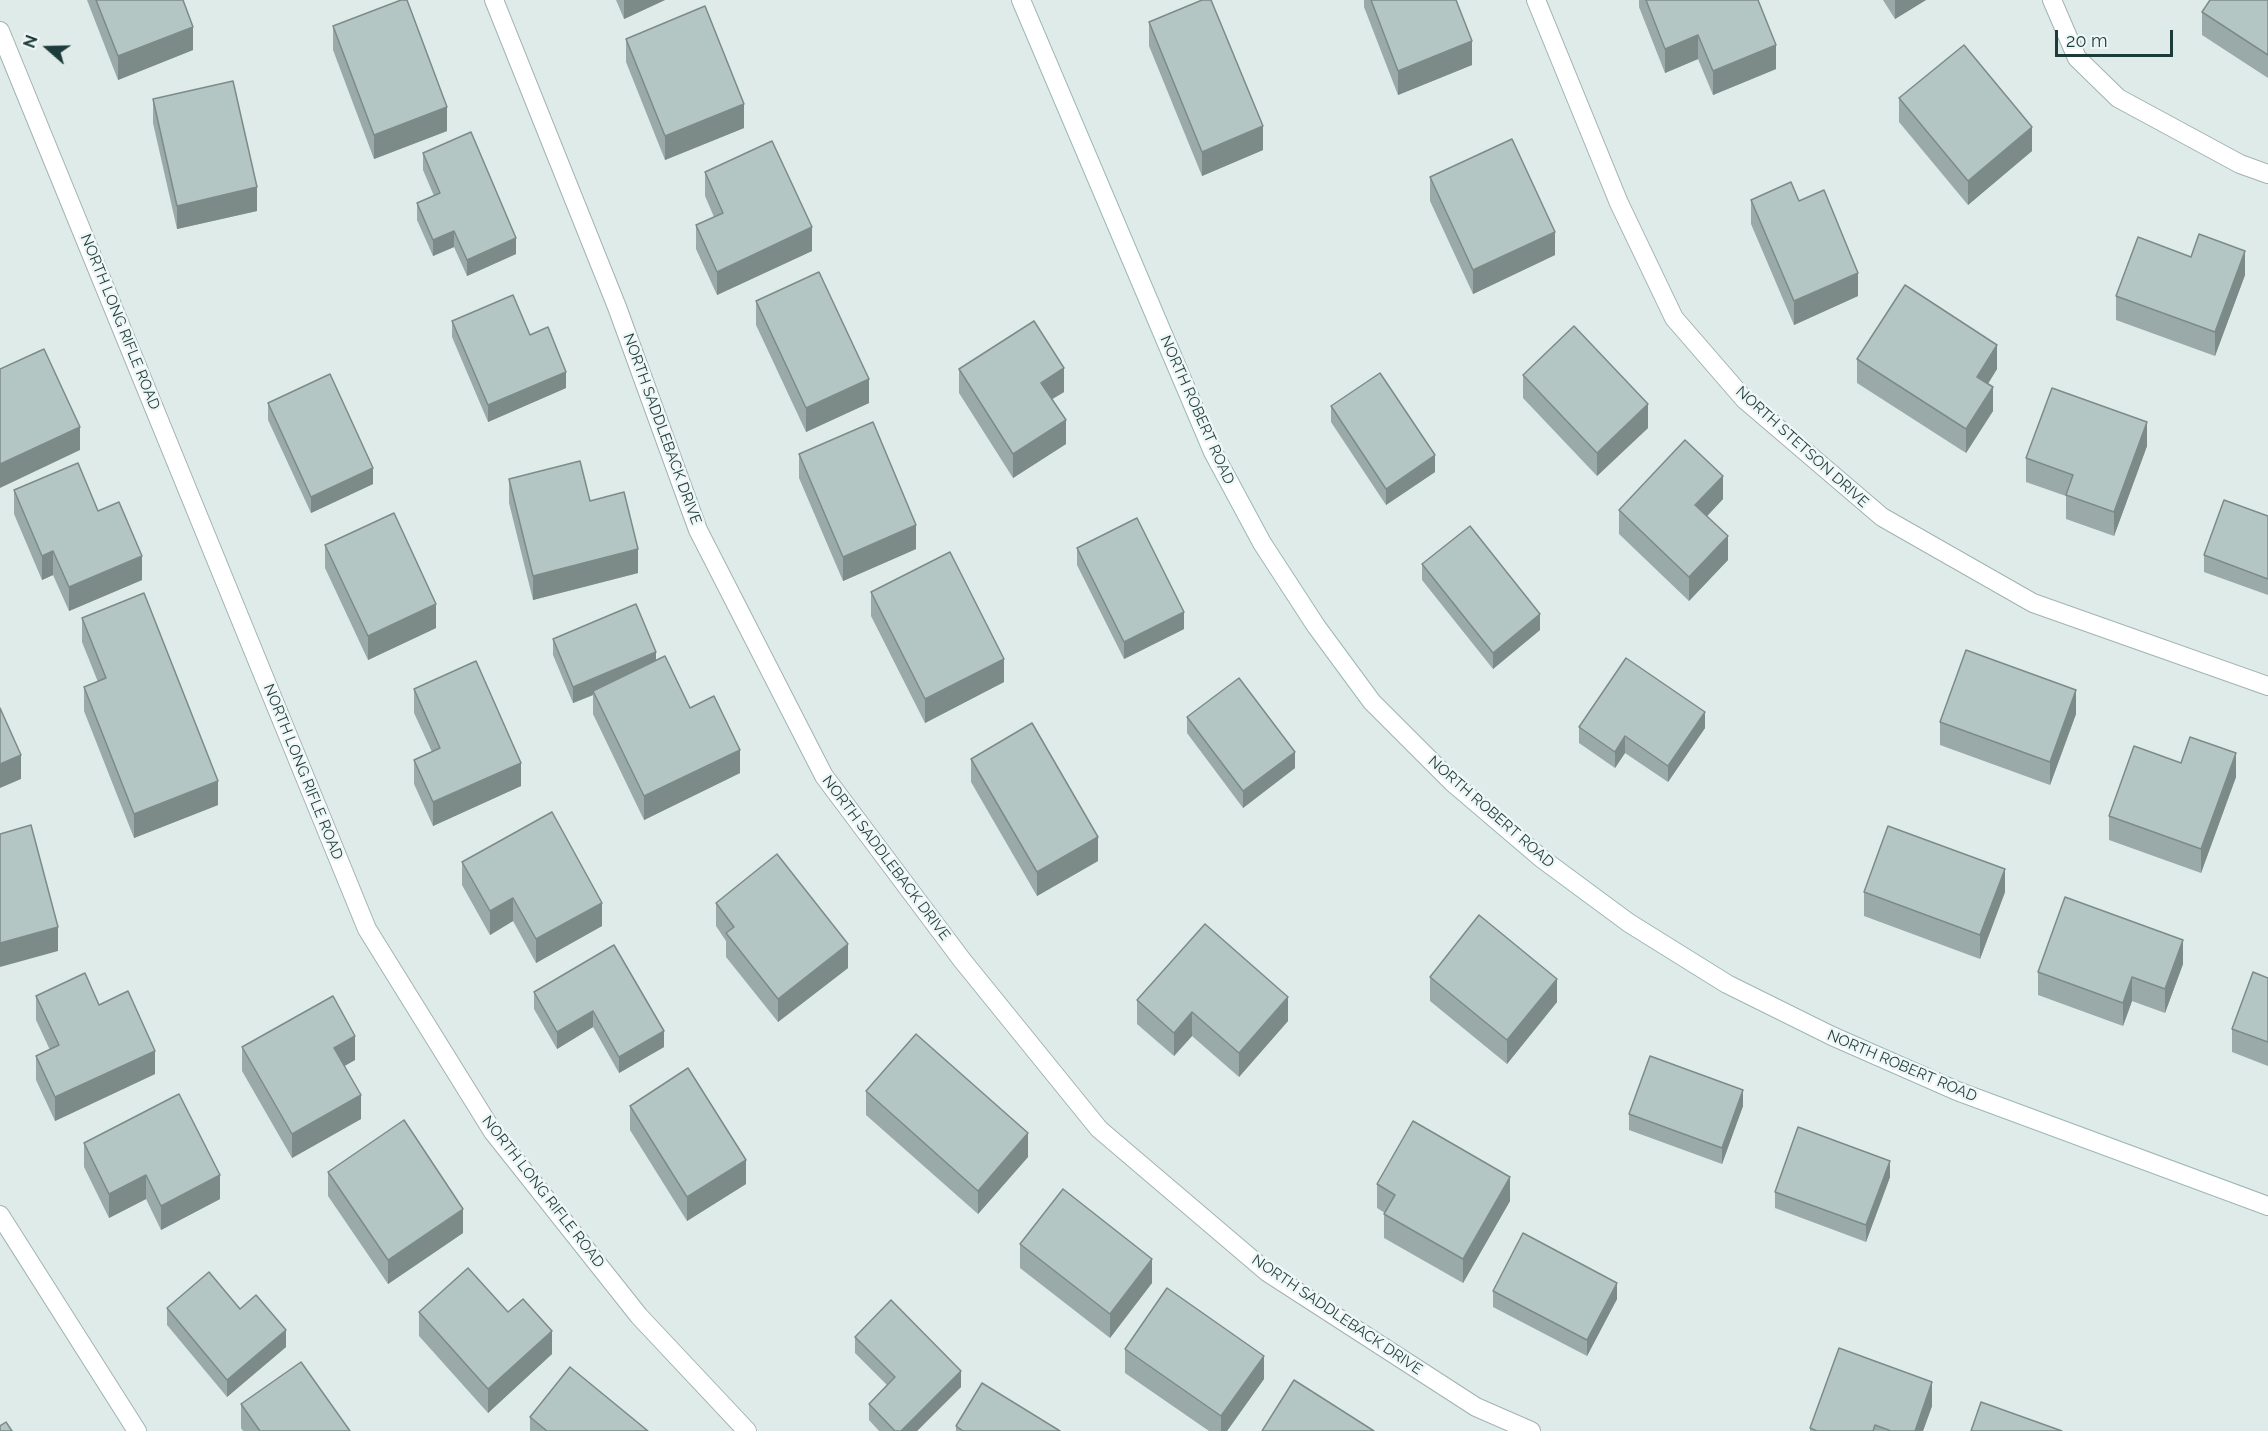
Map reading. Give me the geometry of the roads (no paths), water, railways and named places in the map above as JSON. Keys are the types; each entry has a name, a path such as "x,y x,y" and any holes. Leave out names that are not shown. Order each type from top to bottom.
{"street":[{"name":"NORTH SADDLEBACK DRIVE","path":"494,0 617,307 698,530 824,776 962,960 1099,1129 1267,1272 1476,1407 1531,1431"},
{"name":"NORTH ROBERT ROAD","path":"1021,0 1213,452 1262,543 1316,626 1372,702 1453,783 1542,858 1629,923 1727,984 1832,1036 1957,1091 2268,1206"},
{"name":"NORTH STETSON DRIVE","path":"1536,0 1619,203 1674,318 1745,400 1882,517 2033,603 2268,686"},
{"path":"2052,0 2077,58 2118,98 2240,164 2268,174"},
{"name":"NORTH LONG RIFLE ROAD","path":"0,31 367,928 493,1132 639,1316 747,1431"},
{"path":"0,1215 137,1431"}]}
